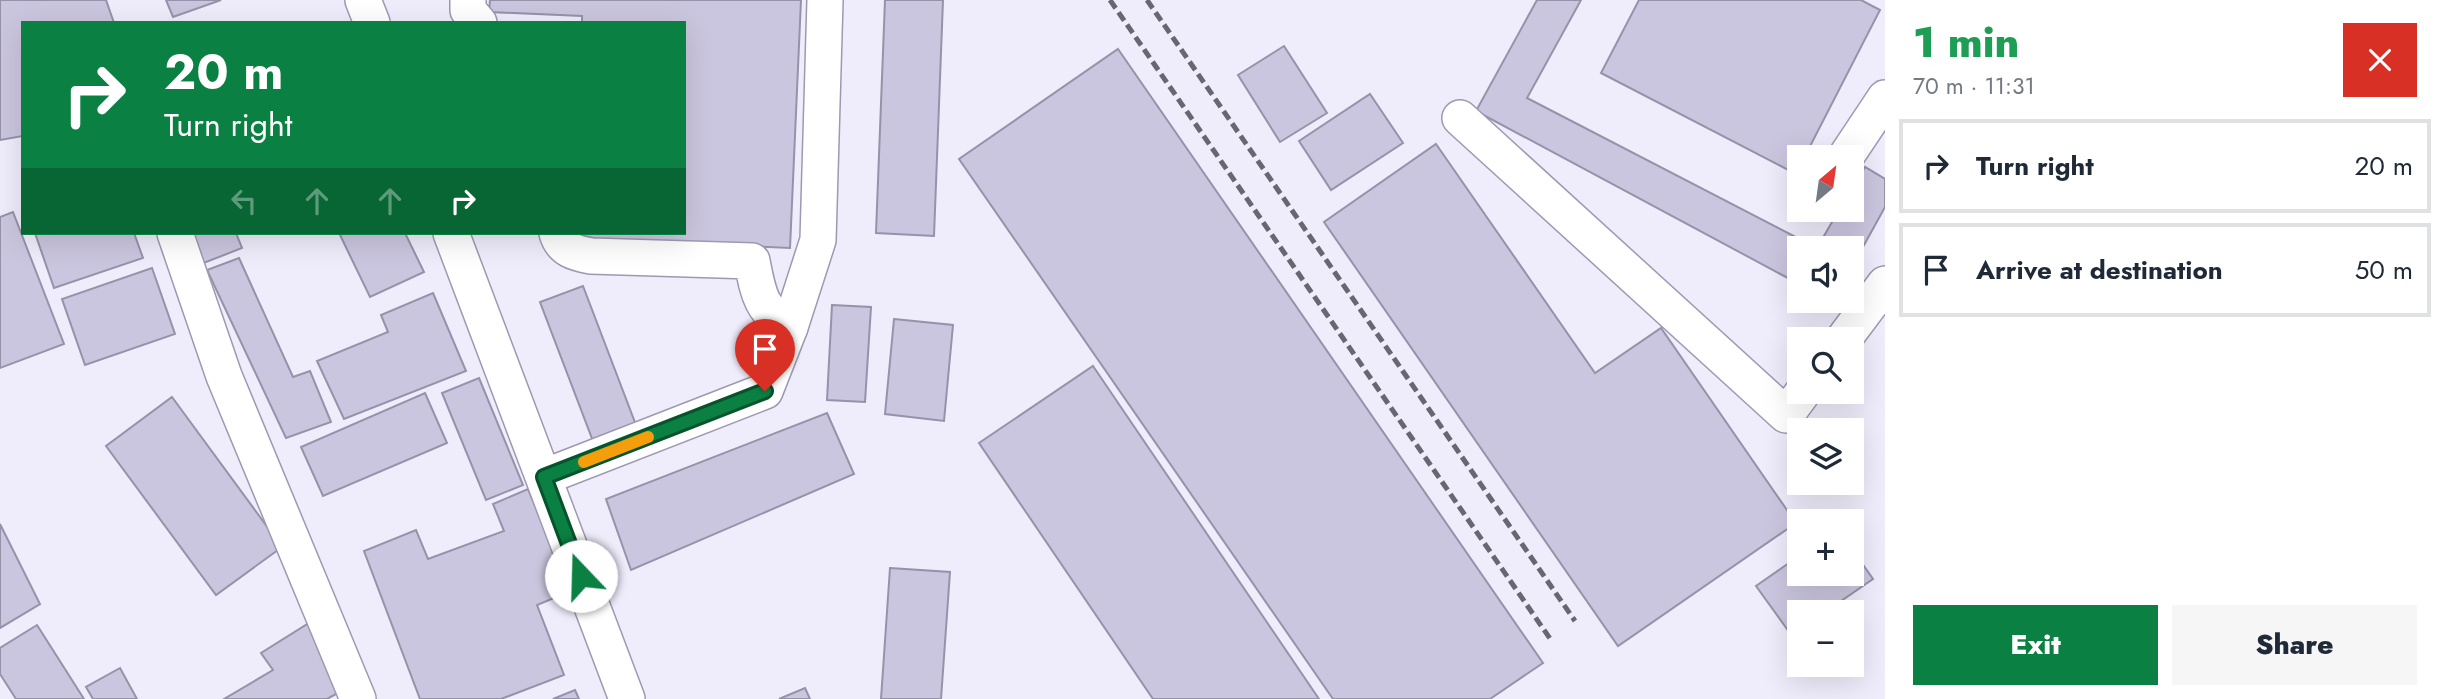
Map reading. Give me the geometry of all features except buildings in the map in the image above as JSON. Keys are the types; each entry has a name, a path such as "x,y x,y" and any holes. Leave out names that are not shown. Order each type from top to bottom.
{"lane":[{"path":"363,0 371,21"},
{"path":"468,0 468,10 477,21"},
{"path":"544,477 765,391 790,327 818,240 825,0"},
{"path":"1854,145 1885,98"},
{"path":"1460,118 1786,415 1794,404"},
{"path":"176,235 224,376 358,699"},
{"path":"452,235 627,699"},
{"path":"558,235 560,243 574,253 591,256 751,261 757,290 772,318 790,327"},
{"path":"1853,327 1885,284"}],"railway":[{"path":"1110,0 1551,640"},
{"path":"1147,0 1575,621"}],"slow traffic":[{"path":"584,462 648,437"}],"route":[{"path":"581,576 544,477 765,391"}]}
